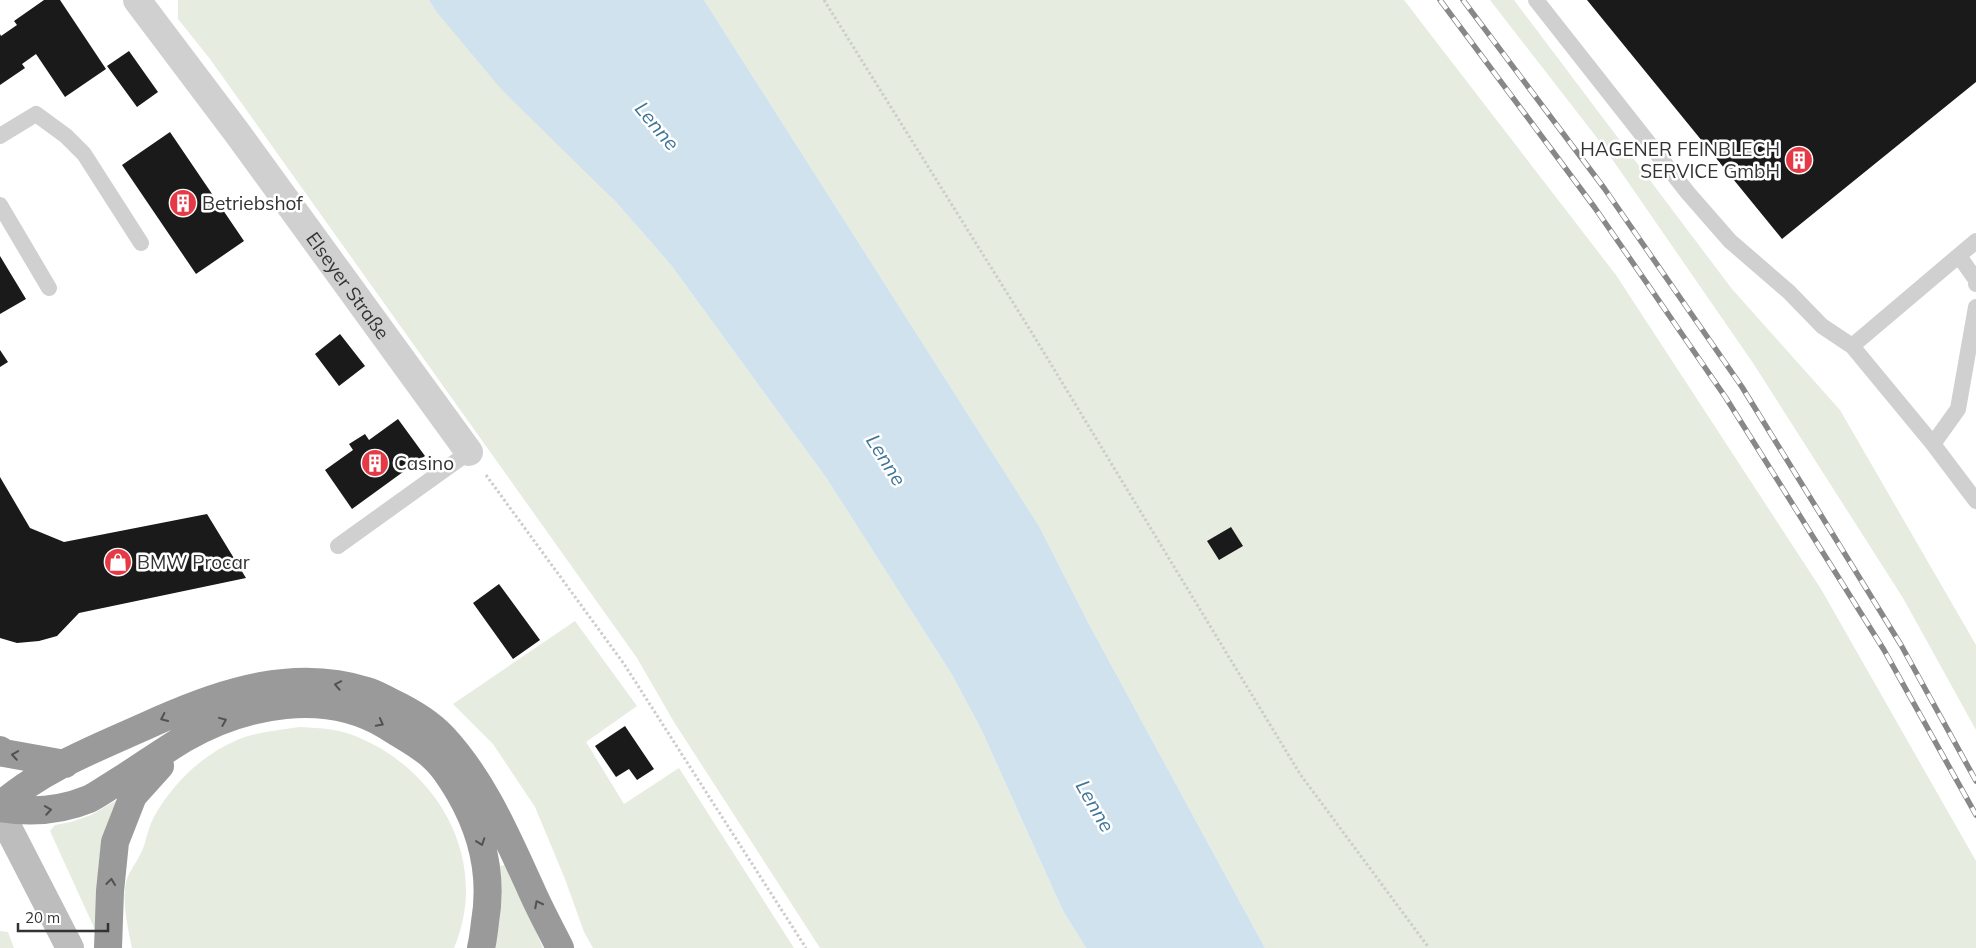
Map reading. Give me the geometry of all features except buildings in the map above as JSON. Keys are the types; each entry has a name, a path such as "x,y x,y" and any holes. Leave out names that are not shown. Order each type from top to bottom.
{"highway":[{"path":"0,809 14,794 65,764 183,710 243,689 290,682 325,682 367,691 416,714 443,737 464,764 490,804 560,948"},
{"path":"0,809 41,811 64,807 90,798 186,738 245,712 280,704 314,704 346,709 377,720 434,758 452,781 471,812 484,853 489,898 480,948"},
{"path":"108,948 110,891 115,842 133,796 186,738"},
{"path":"0,750 4,753 65,764"}],"main road":[{"path":"0,809 70,948"}],"street":[{"name":"Elseyer Straße","path":"137,0 238,134 469,452"}],"lane":[{"path":"1536,0 1688,193 1730,241 1789,292 1822,326 1852,346 1933,444 1976,501"},
{"path":"0,136 36,114 66,136 84,154 141,242"},
{"path":"0,205 49,288"},
{"path":"1852,346 1976,241"},
{"path":"1959,256 1976,280 1976,284"},
{"path":"1933,444 1958,409 1976,307"},
{"path":"338,546 469,452"}],"path":[{"path":"824,0 1032,333 1300,774 1429,948"},
{"path":"469,452 624,664 806,948"}],"shaded area":[{"path":"178,0 429,0 435,10 615,201 671,265 827,479 951,673 981,729 1063,911 1086,948 820,948 674,722 637,658 210,59 178,19"},
{"path":"704,0 1404,0 1616,275 1821,589 1976,861 1976,948 1265,948 1090,626 1039,526"},
{"path":"1490,0 1514,0 1732,289 1840,410 1976,645 1976,730 1903,598 1753,363 1601,143"},
{"path":"575,621 637,706 586,742 624,804 679,768 794,948 593,948 584,932 565,879 535,807 493,744 453,704"},
{"path":"300,727 338,731 360,738 389,754 414,774 435,797 451,824 461,853 466,884 464,916 454,948 132,948 125,902 126,883 142,850 152,820 170,793 200,762 224,746 252,735"},
{"path":"117,800 101,848 99,860 98,896 102,945 50,831 55,825 91,815"},
{"path":"507,865 543,948 492,948 498,866"},
{"path":"0,931 8,932 14,948 0,948"}],"water":[{"name":"Lenne","path":"429,0 704,0 1039,526 1090,626 1265,948 1086,948 1063,911 981,729 951,673 827,479 671,265 615,201 502,90 435,10"}],"railway":[{"path":"1440,0 1595,208 1726,398 1884,650 1976,815"},
{"path":"1463,0 1604,188 1742,387 1901,645 1976,781"}],"place":[{"name":"HAGENER FEINBLECH SERVICE GmbH","path":"1799,160"},
{"name":"Betriebshof","path":"183,203"},
{"name":"Casino","path":"375,463"},
{"name":"BMW Procar","path":"118,562"}]}
